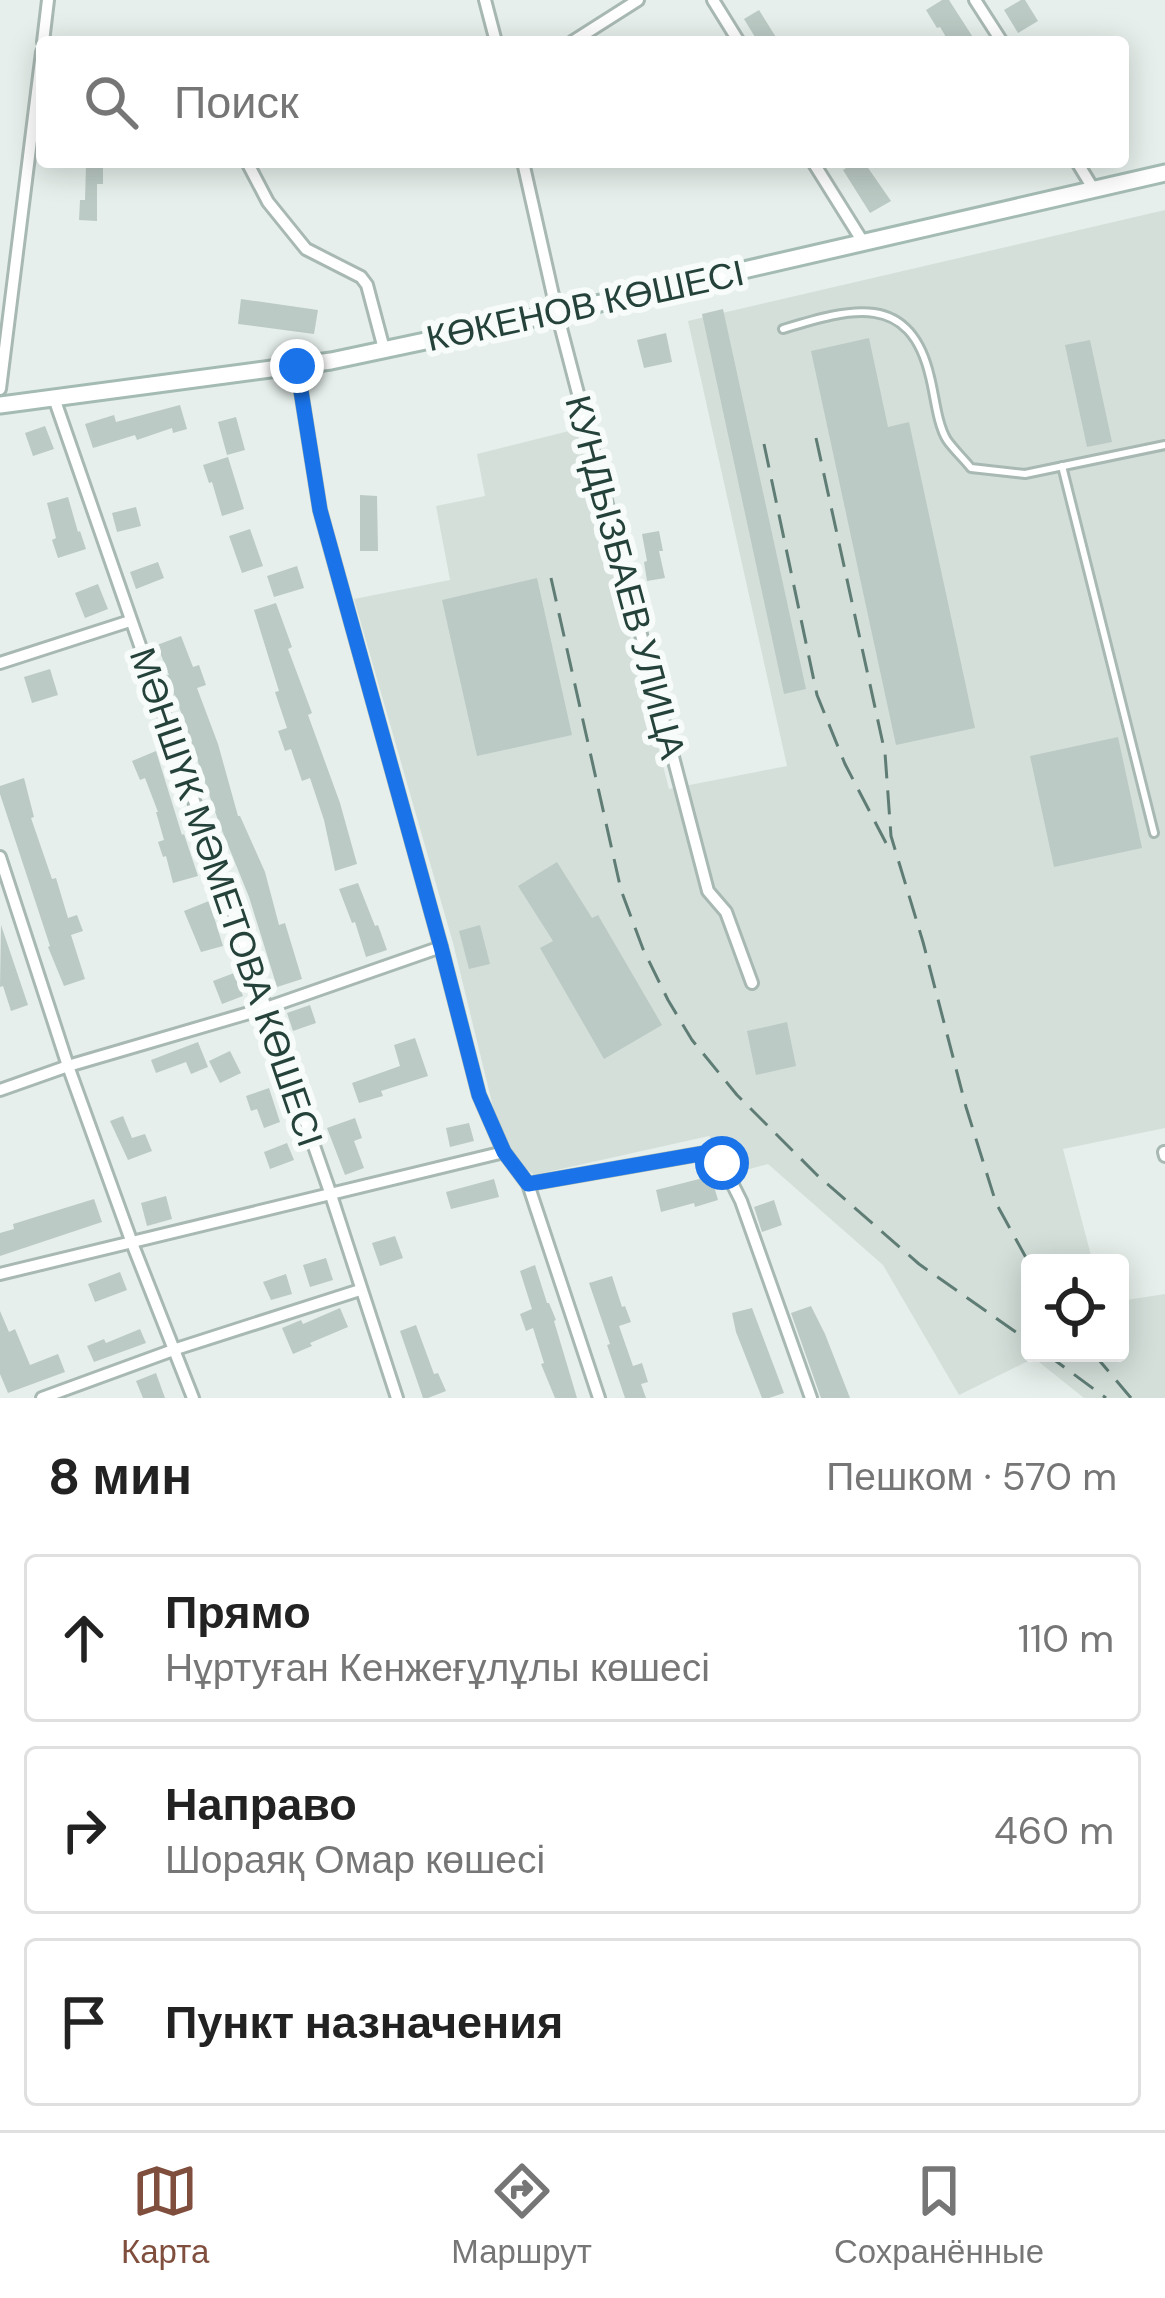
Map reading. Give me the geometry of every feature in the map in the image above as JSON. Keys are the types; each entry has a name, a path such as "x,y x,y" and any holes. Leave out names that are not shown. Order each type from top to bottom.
{"street":[{"path":"44,36 49,0"},
{"path":"485,0 494,36"},
{"path":"581,36 638,0"},
{"path":"713,0 735,36"},
{"path":"975,0 998,36"},
{"path":"0,388 36,100"},
{"path":"250,168 268,202 306,249 361,277 367,285 384,349"},
{"name":"КУНДЫЗБАЕВ УЛИЦА","path":"524,168 557,313 708,891 727,912 752,983"},
{"path":"817,168 863,242"},
{"path":"1081,168 1094,190"},
{"name":"КӨКЕНОВ КӨШЕСІ","path":"0,405 297,366 384,349 1165,173"},
{"path":"297,366 320,510 479,1095 504,1152 528,1184 599,1398"},
{"name":"МӘНШҮК МӘМЕТОВА КӨШЕСІ","path":"54,398 397,1398"},
{"path":"0,663 130,621"},
{"path":"0,857 68,1066 193,1398"},
{"path":"0,1090 266,1008 441,947"},
{"path":"0,1274 504,1152"},
{"path":"528,1184 705,1153 722,1163 741,1201 811,1398"},
{"path":"42,1398 360,1290"}],"lane":[{"path":"783,329 840,312 882,312 911,331 928,367 944,437 971,468 1025,474 1165,445"},
{"path":"1062,466 1154,833"}],"shaded area":[{"path":"1165,210 1165,1128 1063,1149 1091,1254 1021,1254 1021,1362 1026,1362 959,1395 883,1265 768,1164 739,1172 709,1136 534,1175 504,1152 453,943 354,599 450,580 436,506 485,496 477,454 577,429 669,789 787,766 688,321"},
{"path":"1165,1294 1165,1398 1084,1398 1039,1362 1129,1362 1129,1300"}],"building":[{"path":"949,0 972,36 945,36 926,10"},
{"path":"1021,0 1038,21 1018,33 1004,10"},
{"path":"759,10 775,36 754,36 744,19"},
{"path":"86,168 103,168 103,184 97,184 97,221 79,220 80,200 85,200"},
{"path":"868,168 891,201 870,213 843,170"},
{"path":"241,299 318,310 314,334 238,324"},
{"path":"723,309 806,689 784,694 702,314"},
{"path":"666,333 672,362 644,368 637,340"},
{"path":"869,338 888,427 909,422 975,728 896,745 811,351"},
{"path":"1090,340 1112,442 1087,447 1065,345"},
{"path":"180,405 187,429 173,433 172,428 137,440 135,435 93,448 85,424 114,415 116,422"},
{"path":"236,417 245,450 227,455 218,422"},
{"path":"45,426 54,449 33,456 25,433"},
{"path":"228,457 244,509 222,516 203,465"},
{"path":"360,495 377,496 378,551 360,551"},
{"path":"68,497 86,549 58,558 47,503"},
{"path":"136,507 141,526 117,532 112,513"},
{"path":"250,529 263,566 242,573 229,536"},
{"path":"659,531 665,578 647,581 642,534"},
{"path":"158,562 164,578 136,589 130,572"},
{"path":"297,566 304,588 274,597 267,576"},
{"path":"537,578 572,735 477,756 442,600"},
{"path":"98,584 108,609 85,618 75,593"},
{"path":"276,603 357,864 335,871 310,778 302,781 291,749 285,751 278,731 287,728 254,610"},
{"path":"181,636 193,667 199,665 206,685 197,688 238,816 265,872 279,925 285,923 302,979 277,987 249,897 165,676 169,675 157,645"},
{"path":"50,669 58,695 32,703 24,677"},
{"path":"1118,737 1142,848 1054,867 1030,756"},
{"path":"156,751 198,876 173,883 158,842 164,840 158,812 145,778 140,780 132,761"},
{"path":"24,778 31,818 52,879 56,878 68,918 77,915 83,931 71,935 85,979 64,986 0,794 0,786"},
{"path":"557,862 592,918 598,915 662,1025 604,1059 540,948 553,941 518,886"},
{"path":"358,883 387,950 366,957 339,889"},
{"path":"209,901 223,946 201,952 184,911"},
{"path":"1,925 28,1005 11,1011 0,987"},
{"path":"480,925 490,964 469,969 459,931"},
{"path":"234,973 243,996 222,1004 213,981"},
{"path":"310,1005 316,1023 293,1031 287,1013"},
{"path":"787,1022 796,1066 756,1075 747,1031"},
{"path":"415,1038 428,1076 359,1103 352,1083 400,1066 394,1045"},
{"path":"198,1042 208,1067 191,1074 186,1062 156,1073 151,1060"},
{"path":"230,1051 241,1073 220,1083 209,1061"},
{"path":"269,1088 280,1122 264,1128 246,1096"},
{"path":"123,1116 132,1138 145,1134 152,1151 128,1160 110,1121"},
{"path":"355,1118 362,1138 354,1141 364,1168 345,1175 327,1128"},
{"path":"469,1123 474,1141 450,1147 446,1128"},
{"path":"287,1143 294,1160 270,1169 264,1152"},
{"path":"711,1176 718,1200 661,1212 656,1190"},
{"path":"494,1179 499,1197 451,1209 446,1192"},
{"path":"166,1196 172,1219 147,1226 141,1203"},
{"path":"94,1199 102,1222 0,1256 0,1233 14,1229 13,1224"},
{"path":"774,1200 782,1225 762,1232 754,1207"},
{"path":"395,1236 403,1258 380,1266 372,1243"},
{"path":"326,1258 333,1280 310,1287 303,1265"},
{"path":"535,1265 577,1398 555,1398 533,1328 526,1331 520,1314 532,1309 520,1271"},
{"path":"120,1272 127,1290 95,1302 88,1284"},
{"path":"286,1274 292,1294 271,1300 263,1282"},
{"path":"612,1276 631,1322 619,1326 633,1366 642,1363 648,1382 641,1384 646,1398 625,1398 589,1283"},
{"path":"811,1306 850,1398 821,1398 791,1313"},
{"path":"340,1308 348,1327 293,1354 282,1328"},
{"path":"752,1308 784,1393 769,1398 762,1398 732,1313"},
{"path":"0,1311 9,1332 15,1329 30,1365 58,1354 65,1372 8,1393 0,1374"},
{"path":"416,1325 434,1374 438,1373 446,1391 428,1398 423,1398 400,1331"},
{"path":"140,1329 146,1343 94,1362 87,1346"},
{"path":"156,1373 165,1398 143,1398 136,1381"}],"railway":[{"path":"816,438 885,753 891,836 996,1203 1024,1254"},
{"path":"764,444 817,695 845,764 886,843"},
{"path":"551,578 621,890 643,949 692,1040 737,1095 817,1175 919,1264 1021,1336"},
{"path":"1057,1362 1106,1398"},
{"path":"1101,1362 1131,1398"}],"route":[{"path":"297,366 320,510 479,1095 504,1152 528,1184 705,1153 722,1163"}]}
